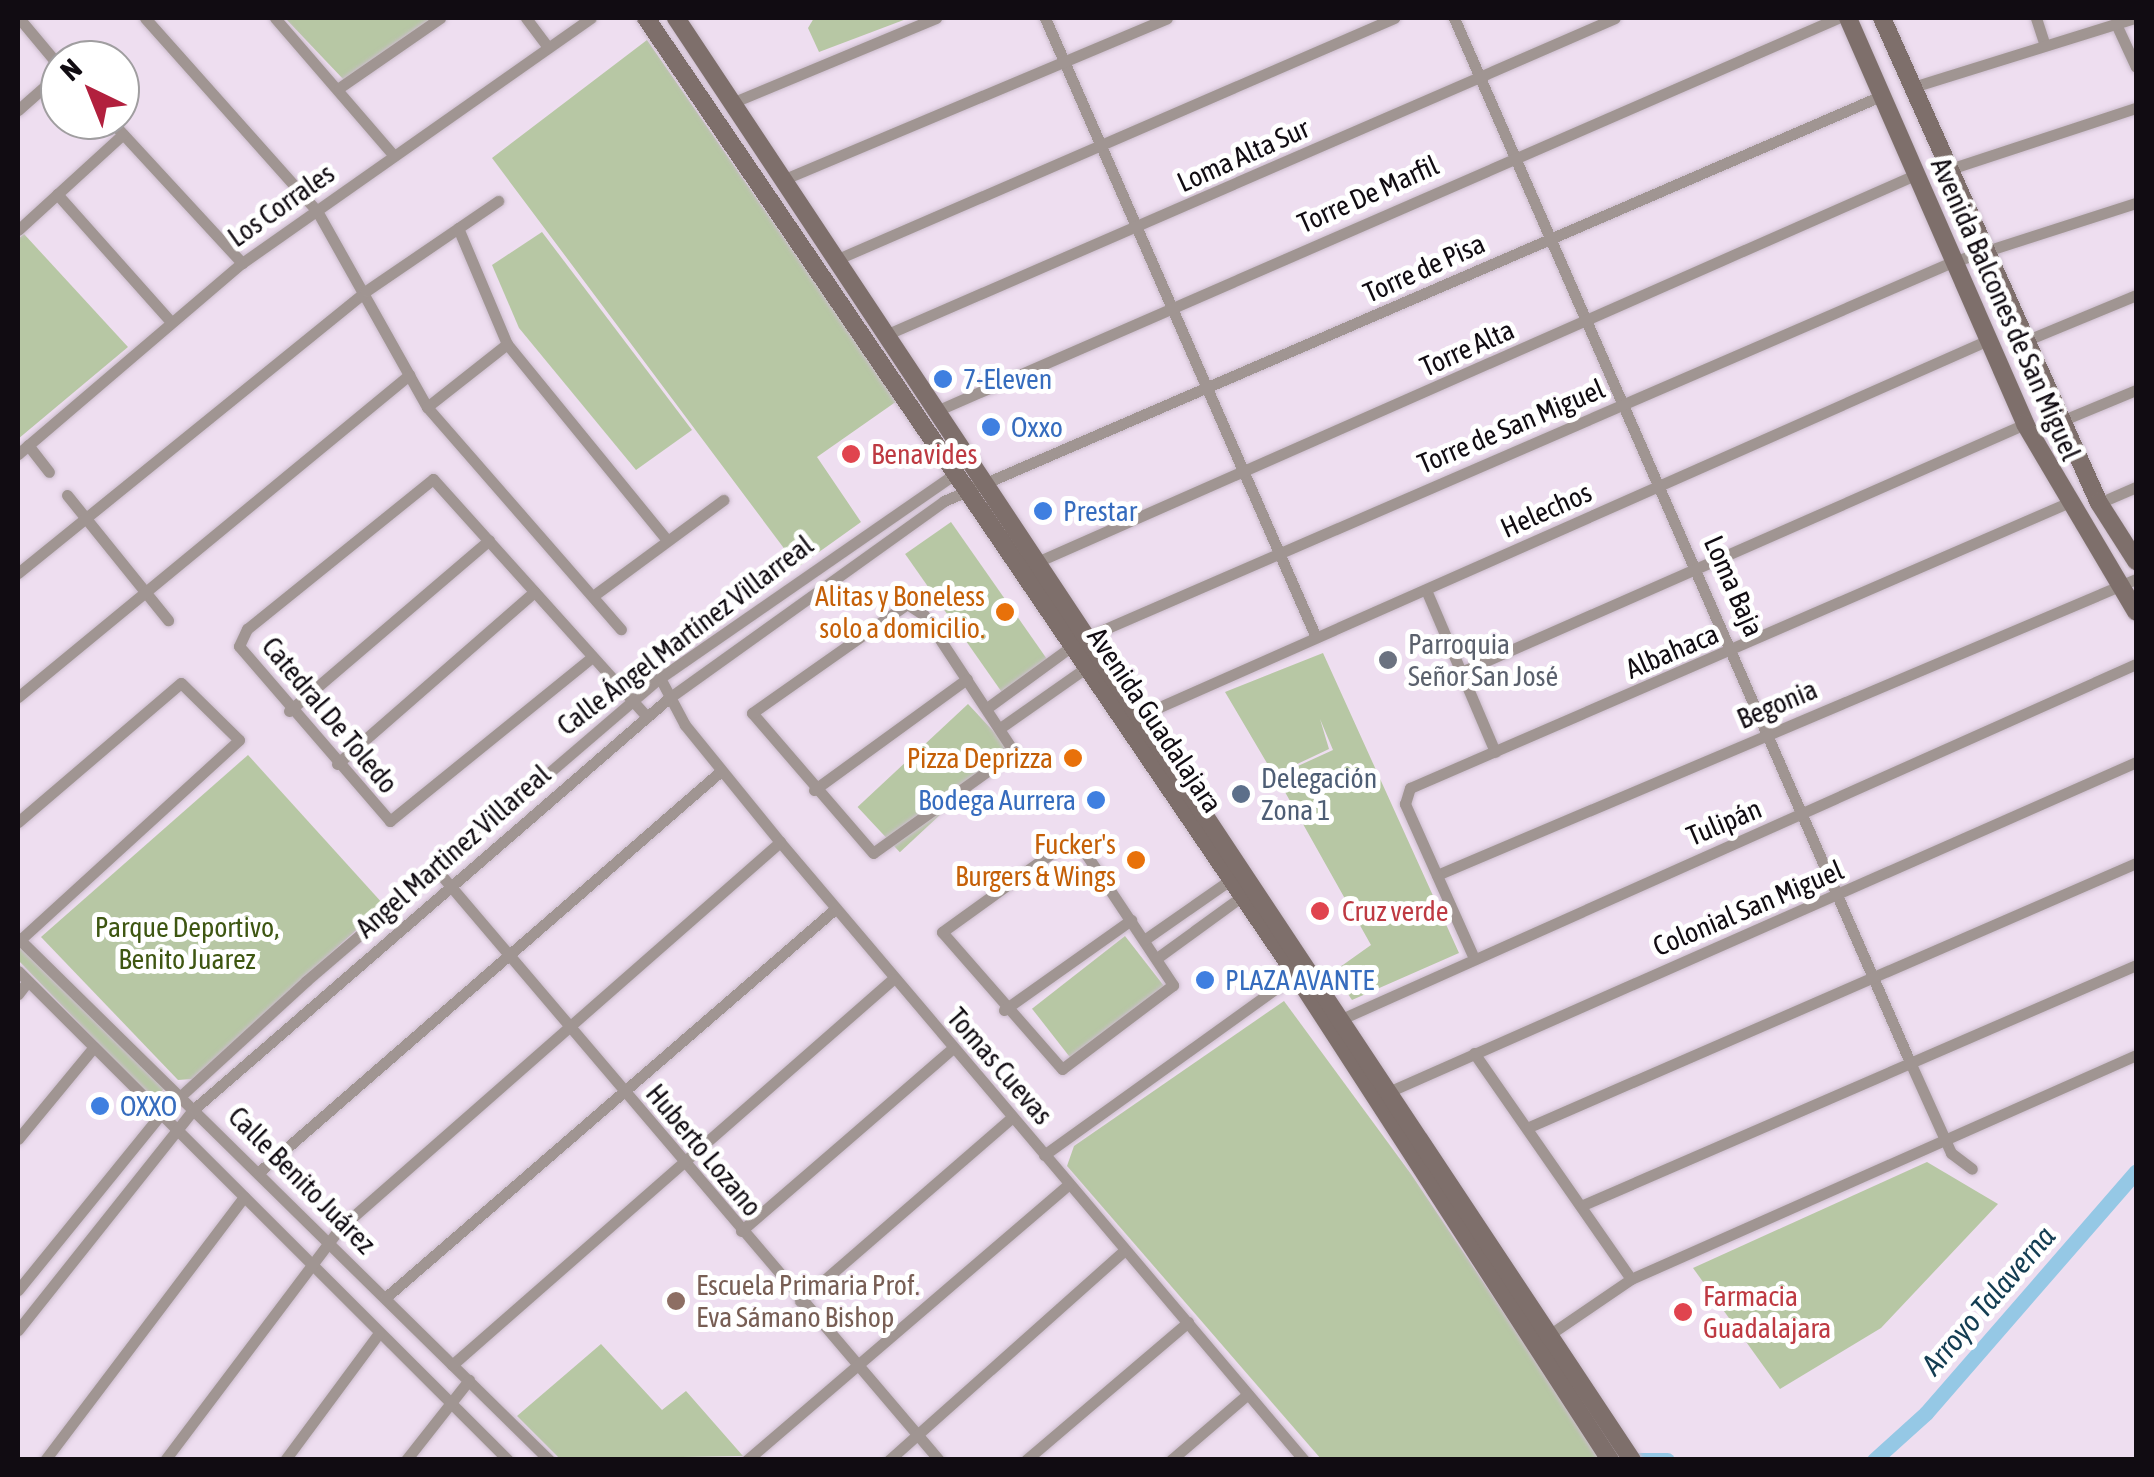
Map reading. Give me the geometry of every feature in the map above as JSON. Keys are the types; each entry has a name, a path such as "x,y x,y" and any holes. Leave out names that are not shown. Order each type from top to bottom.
{"main road":[{"name":"Avenida Guadalajara","path":"646,18 967,489 1080,641 1229,868 1337,1021 1542,1339 1608,1458"},
{"name":"Avenida Guadalajara","path":"676,18 974,462 1037,562 1080,641 1086,667 1133,719"},
{"name":"Avenida Balcones de San Miguel","path":"1848,18 2025,424 2065,504 2136,612"},
{"name":"Avenida Balcones de San Miguel","path":"1882,18 2099,503 2136,561"},
{"name":"Avenida Guadalajara","path":"1229,868 1241,897 1302,969"},
{"name":"Avenida Guadalajara","path":"1542,1339 1631,1458"}],"street":[{"path":"19,18 40,45"},
{"path":"145,18 316,211 366,291 427,407 621,630"},
{"path":"275,18 394,156"},
{"path":"339,88 440,18"},
{"path":"526,18 547,46"},
{"name":"Los Corrales","path":"23,449 242,263 590,18"},
{"path":"734,102 936,18"},
{"path":"1045,18 1315,635"},
{"path":"787,178 1167,18"},
{"path":"840,258 1103,148 1394,18"},
{"name":"Loma Baja","path":"1454,18 1736,651 1945,1140 1972,1170"},
{"name":"Loma Alta Sur","path":"890,334 1138,230 1615,18"},
{"name":"Torre De Marfil","path":"921,420 1838,18"},
{"path":"2036,18 2045,45"},
{"path":"1913,86 2135,18"},
{"path":"2116,24 2136,67"},
{"path":"18,110 40,89"},
{"name":"Torre de Pisa","path":"984,480 1206,392 1881,96"},
{"path":"1950,170 2136,108"},
{"path":"18,230 116,140"},
{"path":"129,140 242,263"},
{"name":"Torre Alta","path":"1037,562 1244,475 1915,175"},
{"path":"58,194 171,322"},
{"path":"18,573 366,291 498,201"},
{"name":"Torre de San Miguel","path":"987,708 1080,641 1952,262 2136,203"},
{"path":"458,228 506,344 667,540"},
{"path":"2025,341 2136,294"},
{"name":"Helechos","path":"1133,719 1315,635 1426,590 1988,340"},
{"path":"427,407 506,344"},
{"path":"18,697 408,375"},
{"path":"2061,421 2136,390"},
{"path":"1462,672 2025,424"},
{"path":"23,449 49,472"},
{"name":"Calle Ángel Martínez Villarreal","path":"18,1290 161,1114 436,869 660,678 974,462"},
{"name":"Angel Martinez Villareal","path":"18,1330 194,1109 670,698 984,480"},
{"name":"Catedral De Toledo","path":"489,540 440,482 421,482 241,637 243,656 336,764 398,820 591,658"},
{"path":"2099,503 2136,487"},
{"path":"67,495 168,620"},
{"path":"593,596 723,500"},
{"name":"Albahaca","path":"1437,875 1406,791 1736,651 2065,504"},
{"path":"289,711 489,540 647,717"},
{"name":"Begonia","path":"1437,875 2115,585 2136,580"},
{"path":"1426,590 1495,752"},
{"path":"336,764 534,592"},
{"path":"907,604 987,708 1014,752 1008,762 878,853 814,790 755,720 759,702 907,604"},
{"name":"Tulipán","path":"1337,1021 1473,956 1806,814 2136,664"},
{"path":"1000,728 1086,667"},
{"name":"Tomas Cuevas","path":"660,678 721,771 952,1049 1304,1460"},
{"path":"814,790 967,679"},
{"path":"18,822 174,687 187,684 236,733 234,754 19,939"},
{"name":"Colonial San Miguel","path":"1384,1094 1841,896 2136,762"},
{"path":"259,1172 721,771"},
{"path":"1072,840 1144,940 1172,990 1062,1070 946,942 945,928 1072,840"},
{"path":"165,1460 330,1242 564,1026 780,842"},
{"path":"1530,1127 2136,863"},
{"path":"1144,940 1229,868"},
{"name":"Huberto Lozano","path":"436,869 564,1026 938,1460"},
{"path":"1437,875 1473,956"},
{"path":"1157,958 1241,897"},
{"path":"386,1298 836,909"},
{"path":"1004,1010 1130,920"},
{"name":"Calle Benito Juárez","path":"19,939 549,1460"},
{"path":"1583,1205 2136,965"},
{"path":"1044,1155 1302,969"},
{"path":"18,971 508,1460"},
{"path":"452,1365 893,979"},
{"path":"18,994 28,982"},
{"path":"18,1138 93,1048"},
{"path":"741,1231 952,1049"},
{"path":"1474,1053 1530,1127 1631,1279"},
{"path":"1542,1339 1631,1279 2136,1055"},
{"path":"800,1301 1012,1118"},
{"path":"747,1460 856,1362 1068,1185"},
{"path":"46,1460 244,1196"},
{"path":"889,1460 1126,1250"},
{"path":"1026,1460 1188,1322"},
{"path":"286,1460 379,1333"},
{"path":"406,1460 469,1380"},
{"path":"1171,1460 1248,1394"}],"green space":[{"path":"285,18 435,18 344,80"},
{"path":"814,18 909,18 819,52 808,28"},
{"path":"647,40 897,401 817,457 861,522 798,567 492,158"},
{"path":"542,232 692,430 636,470 519,328 492,265"},
{"path":"24,234 128,347 18,439 18,239"},
{"path":"951,522 1048,660 1002,693 905,554"},
{"path":"1323,653 1459,953 1352,1000 1333,972 1371,945 1276,776 1333,750 1320,719 1329,749 1274,775 1225,692"},
{"path":"968,704 1010,749 900,852 858,807"},
{"name":"Parque Deportivo, Benito Juarez","path":"248,755 384,905 192,1079 178,1080 41,937"},
{"path":"1125,936 1164,986 1071,1058 1032,1009"},
{"path":"18,942 167,1086 153,1100 18,960"},
{"path":"1284,1001 1411,1174 1601,1458 1321,1459 1067,1166 1074,1146"},
{"path":"1927,1162 1998,1204 1881,1328 1780,1389 1693,1268"},
{"path":"601,1344 662,1410 686,1391 743,1456 560,1459 517,1416"}],"waterway":[{"name":"Arroyo Talaverna","path":"1874,1460 1926,1413 2136,1171"},
{"name":"Arroyo Talaverna","path":"1637,1460 1667,1460"}],"place":[{"name":"7-Eleven","path":"943,379"},
{"name":"Oxxo","path":"991,427"},
{"name":"Benavides","path":"851,454"},
{"name":"Prestar","path":"1043,511"},
{"name":"Alitas y Boneless solo a domicilio.","path":"1005,612"},
{"name":"Parroquia Señor San José","path":"1388,660"},
{"name":"Pizza Deprizza","path":"1073,758"},
{"name":"Delegación Zona 1","path":"1241,794"},
{"name":"Bodega Aurrera","path":"1096,800"},
{"name":"Fucker's Burgers & Wings","path":"1136,860"},
{"name":"Cruz verde","path":"1320,911"},
{"name":"PLAZA AVANTE","path":"1205,980"},
{"name":"OXXO","path":"100,1106"},
{"name":"Escuela Primaria Prof. Eva Sámano Bishop","path":"676,1301"},
{"name":"Farmacia Guadalajara","path":"1683,1312"}]}
